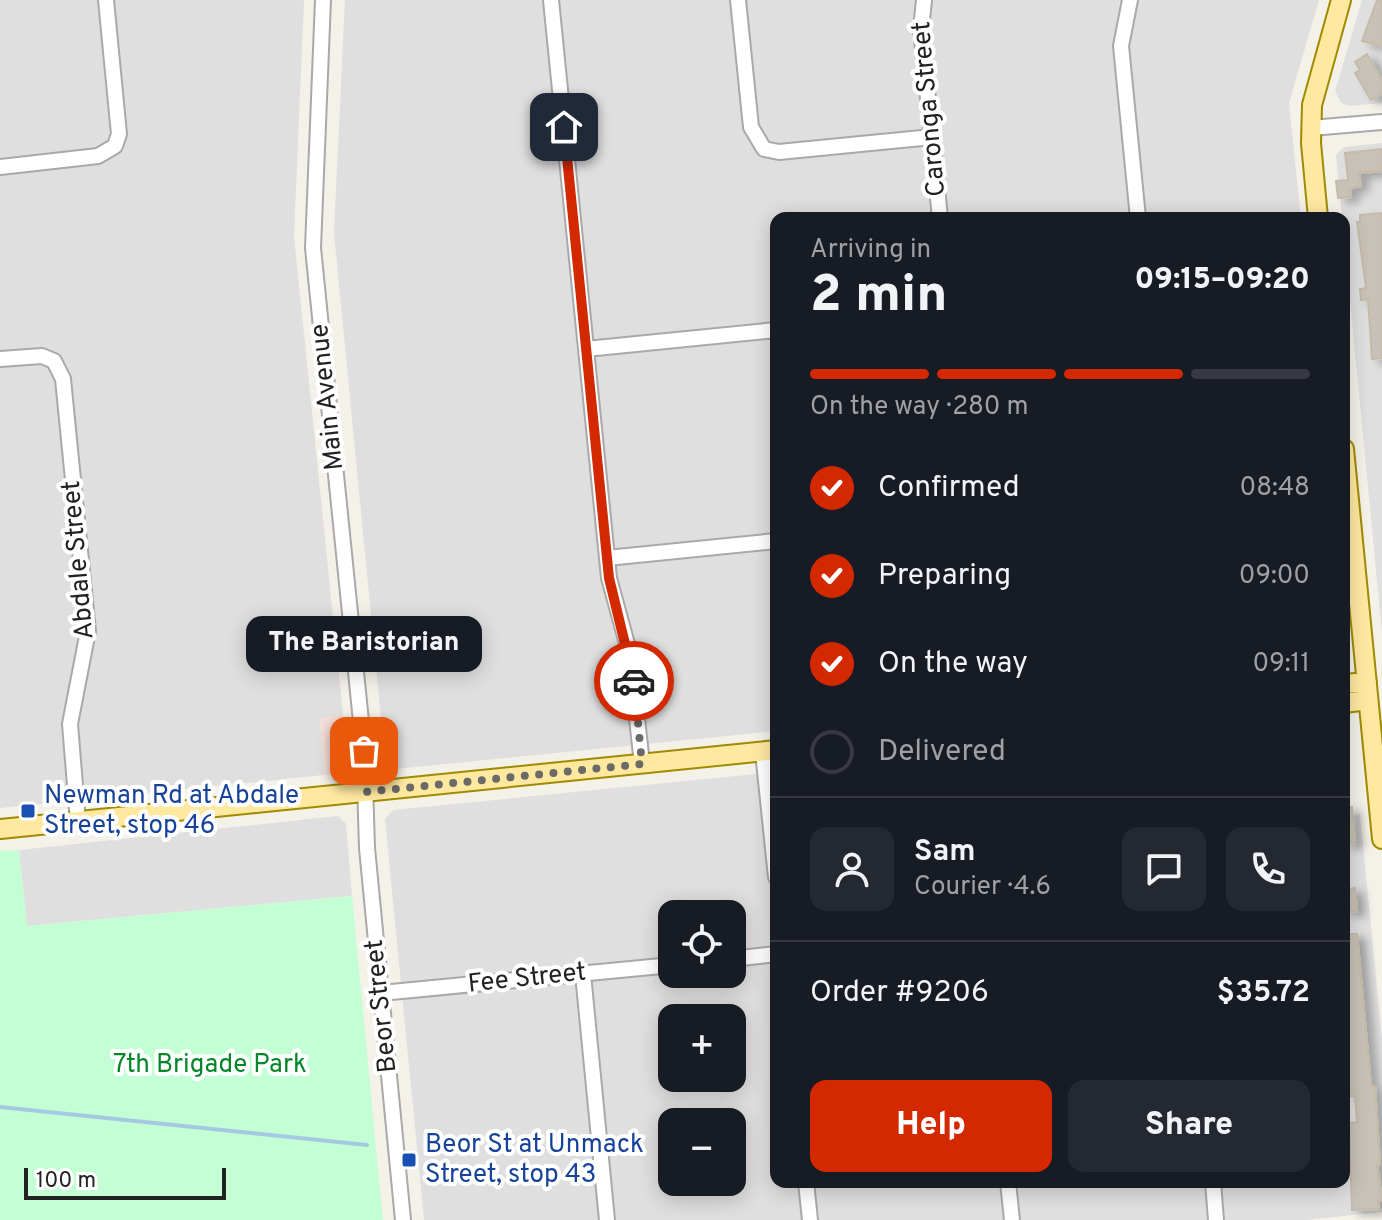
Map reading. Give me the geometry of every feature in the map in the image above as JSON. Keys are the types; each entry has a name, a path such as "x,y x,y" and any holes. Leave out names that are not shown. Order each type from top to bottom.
{"main road":[{"path":"1318,212 1311,128 1316,88 1341,0"},
{"path":"1350,512 1382,839"},
{"path":"1350,686 1367,691"},
{"path":"1350,700 1367,691"},
{"path":"0,829 769,751"}],"street":[{"path":"0,167 98,156 115,146 119,134 106,0"},
{"name":"Main Avenue","path":"323,0 313,248 364,751 365,792"},
{"path":"551,0 607,558 630,655 642,764"},
{"path":"738,0 751,127 764,149 779,152 932,137"},
{"name":"Caronga Street","path":"924,0 921,29 939,212"},
{"path":"1130,0 1121,46 1137,212"},
{"path":"1311,128 1382,122"},
{"path":"586,349 770,331"},
{"name":"Abdale Street","path":"0,359 58,356 63,379 88,631 70,724 78,822"},
{"path":"607,558 770,542"},
{"name":"Beor Street","path":"365,792 403,1220"},
{"path":"746,957 770,955"},
{"name":"Fee Street","path":"381,993 658,966"},
{"path":"583,974 607,1220"},
{"path":"807,1188 810,1220"},
{"path":"1009,1188 1012,1220"},
{"path":"1213,1188 1216,1220"}],"shaded area":[{"path":"0,0 304,0 294,236 343,714 320,719 324,775 0,808"},
{"path":"345,0 1319,0 1289,103 1300,212 770,212 770,732 395,769 385,760 334,233"},
{"path":"1362,0 1382,0 1382,103 1351,106 1341,103 1335,91"},
{"path":"1382,143 1382,633 1350,300 1350,212 1341,212 1336,155 1344,147"},
{"path":"343,714 349,768 343,773 324,775 320,719"},
{"path":"770,773 770,1188 1350,1188 1350,815 1360,814 1382,1039 1382,1212 1306,1220 424,1220 385,819 393,810"},
{"path":"338,816 346,824 352,896 27,926 19,850"}],"green space":[{"name":"7th Brigade Park","path":"19,850 27,926 352,896 383,1220 0,1220 0,851"}],"building":[{"path":"1377,0 1382,0 1382,46 1362,41"},
{"path":"1367,54 1382,80 1382,94 1371,100 1355,73 1360,70 1355,62"},
{"path":"1382,149 1382,171 1359,173 1361,186 1350,188 1351,197 1338,198 1336,181 1348,180 1345,153"},
{"path":"1382,213 1382,358 1372,359 1368,299 1361,300 1360,289 1366,288 1357,222 1360,222 1360,215"},
{"path":"1350,807 1352,807 1355,843 1350,843"},
{"path":"1355,888 1357,911 1350,912 1350,889"},
{"path":"1350,934 1357,934 1371,1086 1375,1086 1380,1165 1377,1165 1382,1201 1378,1201 1379,1209 1352,1210 1350,1123 1357,1122 1355,1096 1350,1096"}],"waterway":[{"path":"0,1107 367,1145"}],"way so far":[{"path":"364,751 365,792 642,764 634,681"}],"place":[{"name":"The Baristorian","path":"364,751"},
{"name":"Newman Rd at Abdale Street, stop 46","path":"28,811"},
{"name":"Beor St at Unmack Street, stop 43","path":"409,1160"}],"route":[{"path":"564,127 609,578 634,681"}]}
